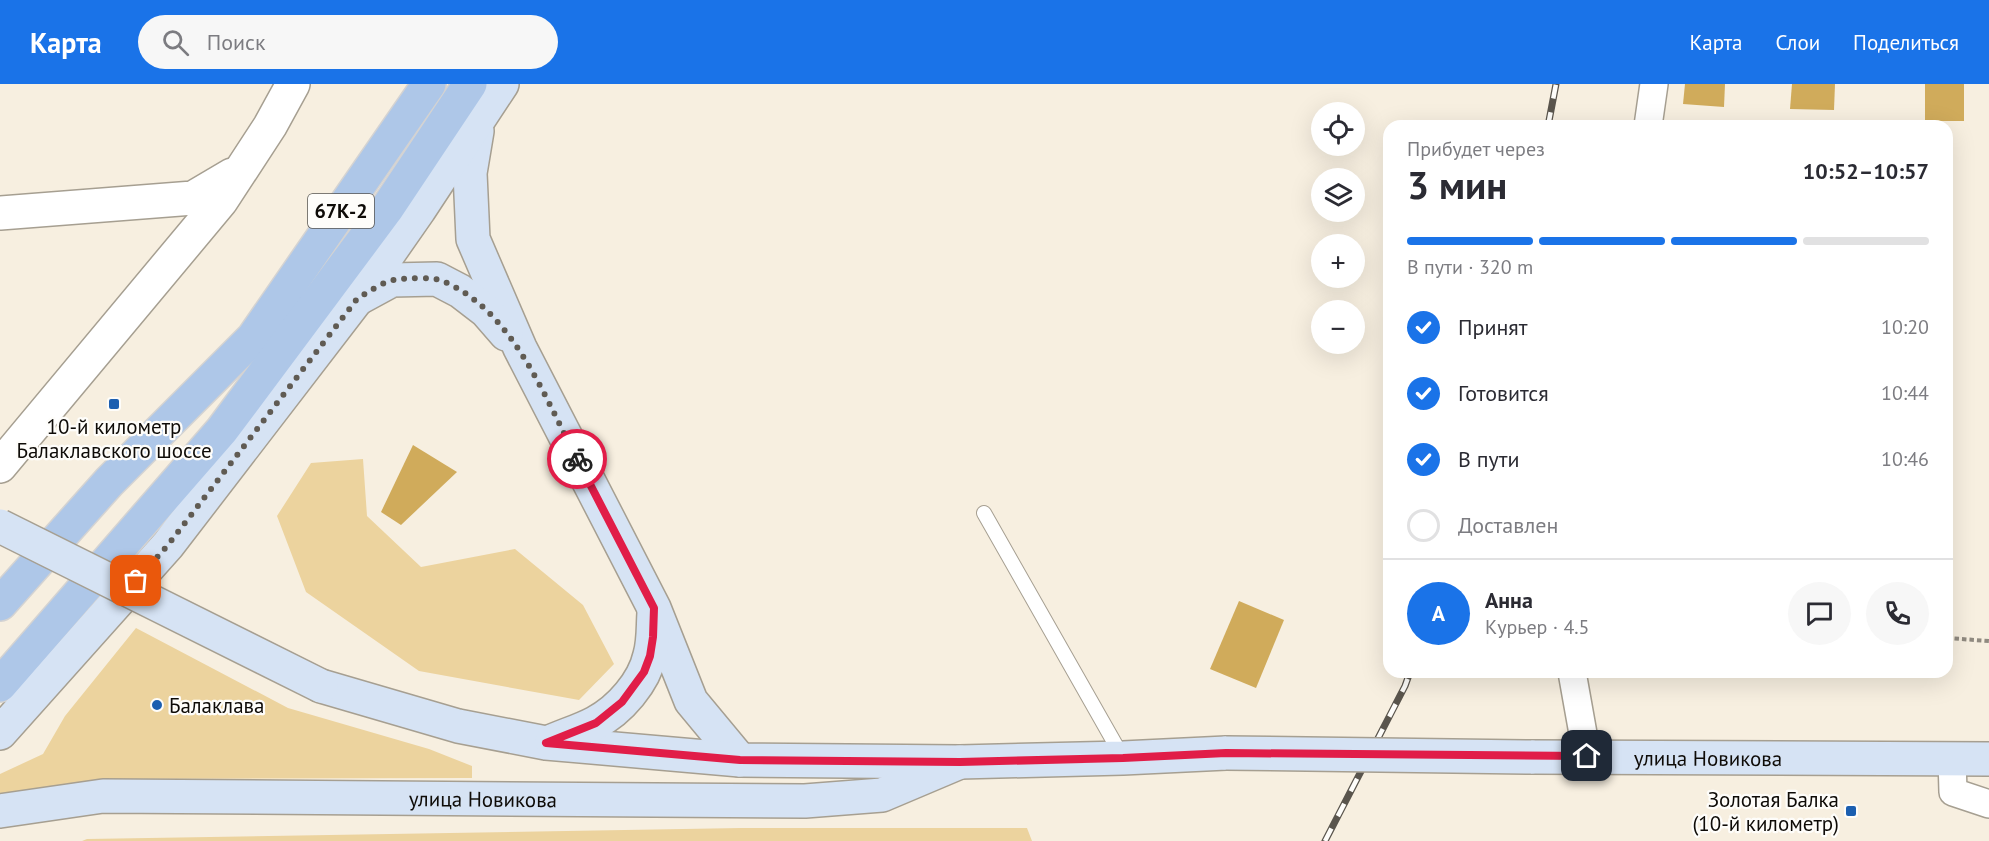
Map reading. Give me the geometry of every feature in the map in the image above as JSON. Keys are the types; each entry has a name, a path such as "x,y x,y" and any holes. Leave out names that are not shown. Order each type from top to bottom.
{"main road":[{"name":"67К-2","path":"1,602 109,482 253,338 429,84"},
{"name":"67К-2","path":"0,685 222,430 386,210 470,84"},
{"path":"0,733 168,545 357,299 502,84"},
{"path":"478,120 470,173 473,239 519,348 654,608 692,701 740,760"},
{"path":"357,299 392,280 437,279 460,291 486,311 519,348"},
{"name":"улица Новикова","path":"0,526 321,686 458,726 546,743 740,760 960,762 1226,753 1989,759"},
{"path":"546,743 596,723 634,689 650,656 654,608"},
{"name":"улица Новикова","path":"0,811 103,796 805,801 882,795 960,762"}],"street":[{"path":"0,466 221,201 244,168 293,84"},
{"path":"1649,120 1654,84"},
{"path":"0,213 194,198 244,168"},
{"path":"1573,678 1587,756"},
{"path":"1952,758 1953,792 1989,804"}],"lane":[{"path":"984,513 1123,758"}],"path":[{"path":"1953,638 1989,640"}],"shaded area":[{"path":"363,459 367,516 421,567 515,549 583,605 614,664 579,700 419,671 306,592 277,516 311,463"},
{"path":"136,628 288,708 429,749 472,766 472,778 111,779 0,794 0,774 43,754 65,716"},
{"path":"741,828 1027,828 1032,841 82,841 87,839"}],"building":[{"path":"1685,84 1725,84 1724,107 1683,104"},
{"path":"1792,84 1835,84 1834,110 1790,109"},
{"path":"1925,84 1964,84 1964,121 1925,120"},
{"path":"413,445 457,472 401,525 381,512"},
{"path":"1239,601 1284,620 1256,688 1210,669"}],"railway":[{"path":"1549,120 1556,84"},
{"path":"1325,841 1408,678"}],"way so far":[{"path":"136,581 168,545 357,299 392,280 437,279 460,291 486,311 519,348 577,459"}],"place":[{"name":"10-й километр Балаклавского шоссе","path":"114,404"},
{"name":"Балаклава","path":"157,705"},
{"name":"Золотая Балка (10-й километр)","path":"1851,811"}],"route":[{"path":"577,459 654,608 653,637 650,656 644,672 634,689 622,702 596,723 546,743 740,760 960,762 1226,753 1587,756"}]}
